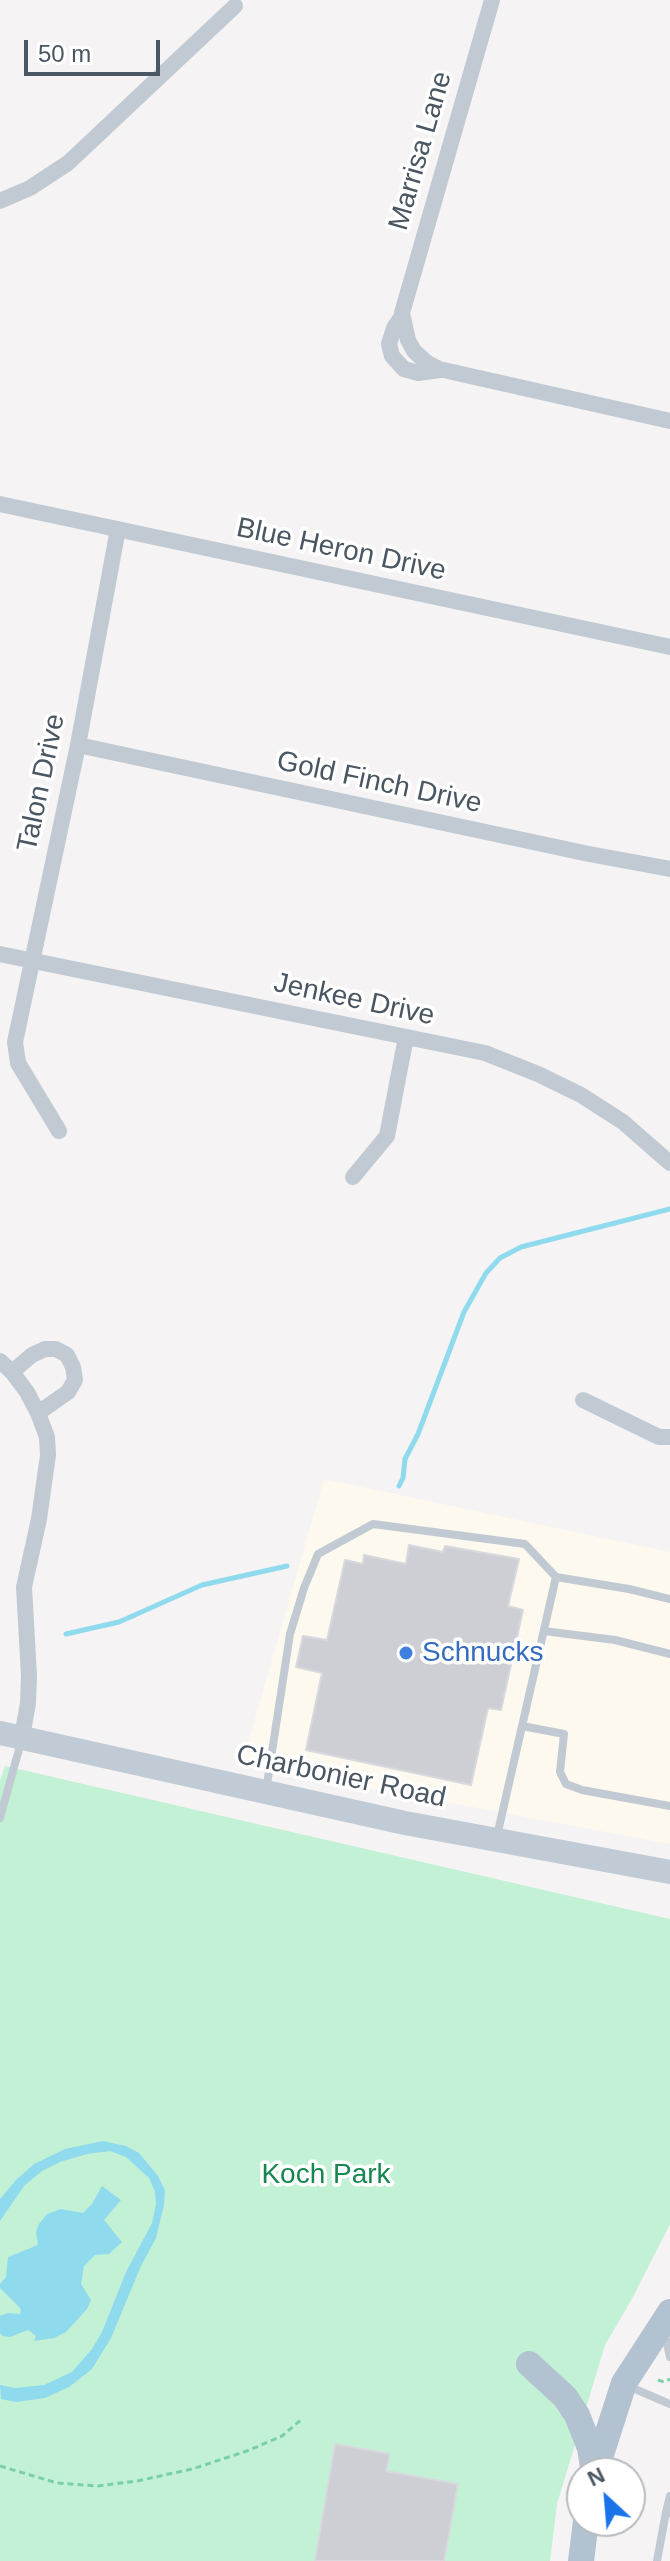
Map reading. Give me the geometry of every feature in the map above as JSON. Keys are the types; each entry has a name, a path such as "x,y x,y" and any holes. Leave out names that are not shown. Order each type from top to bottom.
{"main road":[{"name":"Charbonier Road","path":"11,1735 405,1823 670,1872"},
{"path":"600,2457 624,2383 666,2318"},
{"path":"529,2364 565,2397 577,2415 592,2457"},
{"path":"581,2561 584,2537"}],"street":[{"name":"Marrisa Lane","path":"492,0 402,316 404,328 414,351 440,370 670,421"},
{"path":"0,201 30,188 68,163 235,6"},
{"name":"Blue Heron Drive","path":"0,504 670,647"},
{"name":"Talon Drive","path":"59,1131 18,1063 15,1042 78,745 118,529"},
{"name":"Gold Finch Drive","path":"78,745 670,869"},
{"name":"Jenkee Drive","path":"0,954 485,1053 581,1095 623,1122 670,1161"},
{"path":"353,1177 387,1136 406,1037"},
{"path":"11,1735 28,1703 24,1587 39,1519 48,1455 47,1437 38,1413 6,1366 45,1349 56,1349 67,1355 75,1380 68,1392 38,1413"},
{"path":"583,1400 659,1437 670,1437"}],"lane":[{"path":"266,1791 290,1634 304,1588 318,1554 373,1524 525,1544 556,1577 670,1599"},
{"path":"496,1840 556,1577"},
{"path":"544,1631 615,1640 670,1654"},
{"path":"522,1726 564,1734 560,1772 566,1784 582,1790 670,1806"},
{"path":"0,1818 11,1735"},
{"path":"666,2318 670,2357"},
{"path":"624,2383 670,2404"},
{"path":"657,2561 670,2496"}],"path":[{"path":"658,2380 664,2382 670,2379"},
{"path":"0,2466 57,2483 98,2486 137,2481 192,2469 247,2451 282,2436 302,2419"}],"shaded area":[{"path":"324,1479 670,1552 670,1844 242,1764"}],"green space":[{"name":"Koch Park","path":"5,1766 670,1919 670,2224 605,2345 571,2457 566,2457 566,2474 557,2504 550,2561 0,2561 0,1781"}],"water":[{"path":"103,2141 126,2146 139,2153 158,2176 165,2190 156,2238 111,2338 92,2369 69,2387 45,2398 16,2402 1,2399 0,2385 15,2388 44,2385 72,2372 92,2349 126,2272 152,2223 156,2204 149,2178 126,2157 110,2151 87,2154 42,2171 24,2186 0,2221 0,2199 34,2164 65,2149"},
{"path":"102,2186 121,2200 104,2220 122,2242 109,2254 95,2255 84,2266 81,2284 91,2300 87,2309 66,2332 54,2338 34,2341 36,2336 28,2330 10,2337 3,2336 0,2333 0,2316 20,2314 21,2309 0,2288 6,2277 8,2257 38,2245 36,2232 47,2214 61,2209 83,2213"}],"building":[{"name":"Schnucks","path":"409,1545 443,1552 445,1546 519,1559 508,1606 523,1610 501,1710 488,1708 471,1785 306,1750 322,1673 296,1667 303,1636 327,1640 345,1560 363,1564 364,1555 406,1564"},
{"path":"335,2444 390,2454 386,2471 458,2484 444,2561 315,2561"}],"waterway":[{"path":"399,1486 405,1459 418,1434 464,1312 486,1273 500,1258 521,1247 670,1209"},
{"path":"66,1634 119,1622 202,1585 287,1566"}],"place":[{"name":"Schnucks","path":"406,1653"}]}
